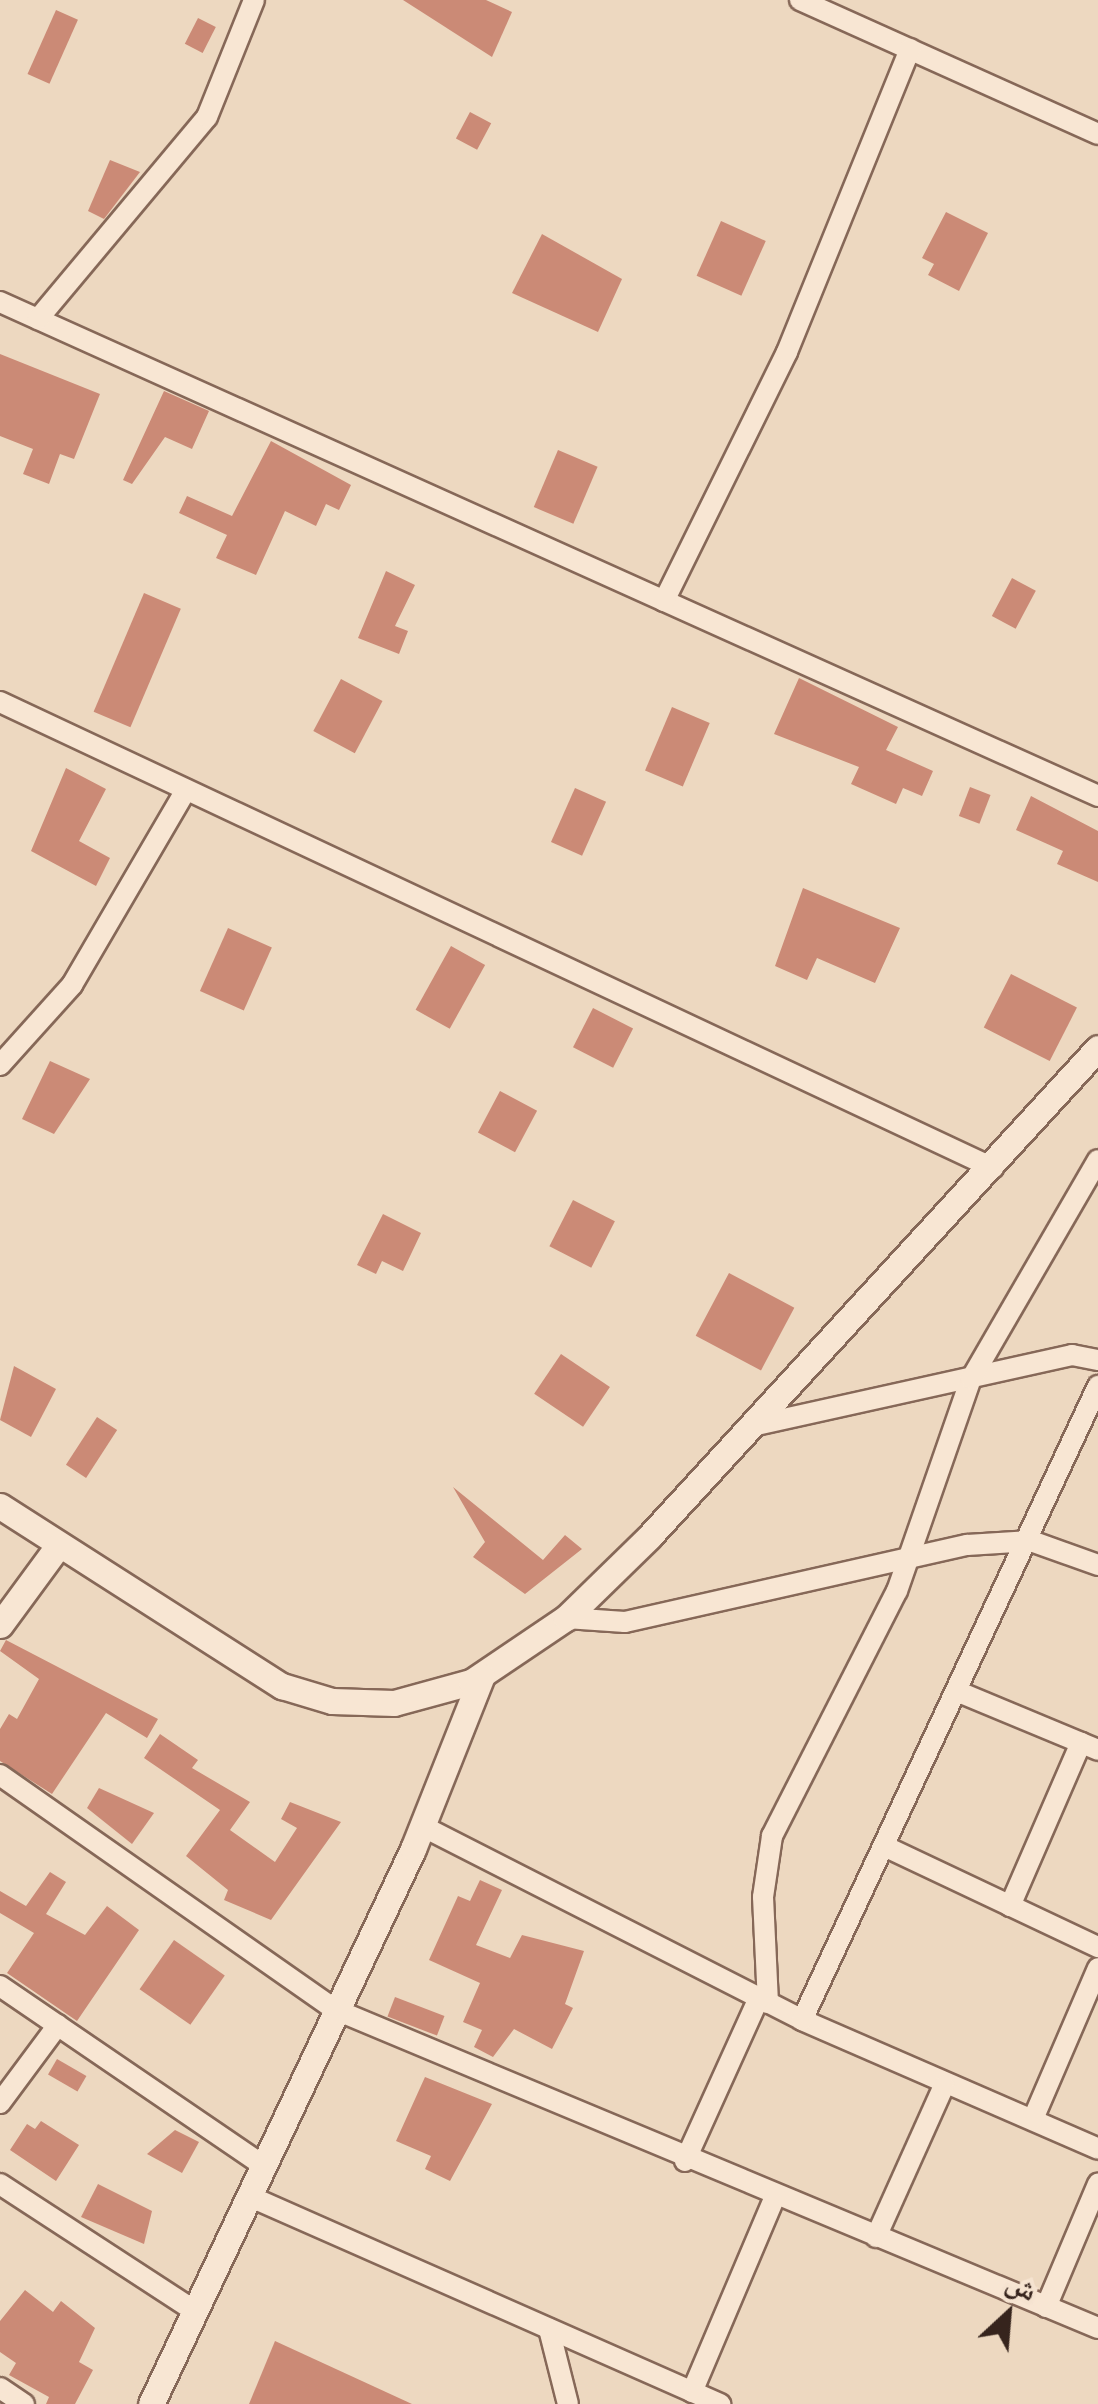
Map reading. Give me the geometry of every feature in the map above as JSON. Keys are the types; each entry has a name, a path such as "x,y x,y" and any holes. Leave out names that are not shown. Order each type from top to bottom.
{"street":[{"path":"38,318 206,117 254,0"},
{"path":"800,0 1098,134"},
{"path":"664,601 787,352 910,50"},
{"path":"0,302 1098,796"},
{"path":"0,702 993,1168"},
{"path":"0,1065 72,985 186,790"},
{"path":"0,1506 228,1660 306,1694 394,1704 482,1676 566,1618 993,1168 1098,1048"},
{"path":"685,2161 763,2000 763,1896 772,1836 910,1557 971,1379 1098,1160"},
{"path":"752,1426 1072,1354 1098,1360"},
{"path":"802,2020 1032,1541 1098,1386"},
{"path":"566,1618 625,1622 910,1557 1032,1541 1098,1565"},
{"path":"0,1625 58,1546"},
{"path":"151,2404 422,1826 482,1676"},
{"path":"959,1692 1090,1746 1010,1906"},
{"path":"0,1775 334,2009 685,2161 1098,2328"},
{"path":"422,1826 802,2020 944,2086 1098,2149"},
{"path":"884,1846 1098,1947"},
{"path":"1032,2119 1098,1968"},
{"path":"0,1986 264,2166"},
{"path":"0,2102 58,2025"},
{"path":"876,2236 944,2086"},
{"path":"0,2184 196,2312"},
{"path":"1046,2308 1098,2184"},
{"path":"692,2392 775,2196"},
{"path":"251,2197 720,2404"},
{"path":"549,2329 568,2404"},
{"path":"0,2388 24,2404"}],"building":[{"path":"403,0 486,0 512,12 492,57"},
{"path":"56,10 78,20 49,84 28,74"},
{"path":"198,18 216,27 203,53 185,44"},
{"path":"470,112 491,123 477,150 456,138"},
{"path":"110,160 140,172 104,219 88,211"},
{"path":"946,212 988,233 959,291 928,275 934,264 922,258"},
{"path":"721,221 766,241 741,296 697,276"},
{"path":"542,234 622,279 598,332 512,293"},
{"path":"0,354 100,394 74,459 60,454 49,484 23,474 33,449 0,436"},
{"path":"164,391 209,411 192,449 165,437 132,484 123,480"},
{"path":"271,441 351,485 339,510 326,504 316,526 285,511 256,575 216,558 227,535 179,513 187,496 232,516"},
{"path":"558,450 598,467 573,524 534,507"},
{"path":"386,571 415,585 395,626 408,631 399,654 358,638"},
{"path":"1012,578 1036,591 1016,629 992,616"},
{"path":"144,593 181,609 130,727 94,712"},
{"path":"799,678 898,727 886,750 933,771 922,796 903,788 896,804 851,784 859,767 774,734"},
{"path":"341,679 382,701 355,753 313,731"},
{"path":"672,707 710,723 683,787 645,771"},
{"path":"66,768 106,789 79,841 110,858 96,886 31,851"},
{"path":"970,787 991,795 979,824 959,816"},
{"path":"575,788 606,802 582,856 551,842"},
{"path":"1031,796 1098,831 1098,882 1057,864 1063,851 1016,830"},
{"path":"803,888 900,928 875,983 817,958 807,980 775,966"},
{"path":"228,928 272,948 244,1011 200,991"},
{"path":"451,946 485,965 450,1029 416,1010"},
{"path":"1011,974 1077,1008 1050,1061 984,1027"},
{"path":"593,1008 633,1028 613,1068 573,1047"},
{"path":"50,1061 90,1079 54,1134 22,1119"},
{"path":"500,1091 537,1111 515,1152 478,1132"},
{"path":"573,1200 615,1221 591,1268 549,1246"},
{"path":"383,1214 421,1233 403,1271 382,1261 376,1274 357,1265"},
{"path":"729,1273 794,1308 761,1370 696,1336"},
{"path":"561,1354 610,1387 583,1427 534,1394"},
{"path":"14,1366 56,1389 31,1437 0,1420"},
{"path":"97,1417 117,1430 86,1478 66,1465"},
{"path":"453,1487 543,1560 565,1535 582,1549 525,1594 473,1557 485,1542"},
{"path":"6,1640 158,1719 147,1738 106,1713 52,1794 0,1761 0,1729 9,1714 17,1719 39,1679 0,1651"},
{"path":"160,1734 198,1760 192,1768 250,1802 230,1830 275,1862 297,1828 281,1819 290,1802 341,1822 271,1920 224,1900 228,1890 186,1856 220,1810 144,1758"},
{"path":"99,1788 154,1813 132,1844 87,1808"},
{"path":"50,1872 66,1882 46,1914 85,1935 107,1906 139,1930 77,2021 7,1973 34,1933 0,1913 0,1891 26,1906"},
{"path":"480,1880 502,1890 476,1945 510,1958 522,1935 584,1951 565,2004 573,2008 552,2049 514,2029 493,2057 474,2047 482,2030 463,2022 480,1983 429,1960 458,1896 470,1901"},
{"path":"174,1940 225,1976 190,2025 140,1989"},
{"path":"395,1997 444,2016 437,2036 387,2017"},
{"path":"57,2059 86,2076 77,2092 48,2075"},
{"path":"425,2077 492,2104 450,2181 425,2169 431,2156 396,2141"},
{"path":"41,2121 79,2145 56,2181 10,2150 27,2124 35,2129"},
{"path":"175,2130 199,2142 182,2173 147,2154"},
{"path":"98,2184 152,2211 144,2244 81,2217"},
{"path":"25,2290 53,2312 61,2301 95,2328 79,2362 93,2370 75,2404 46,2404 49,2397 9,2375 16,2363 0,2352 0,2321"},
{"path":"275,2341 412,2404 249,2404"}]}
